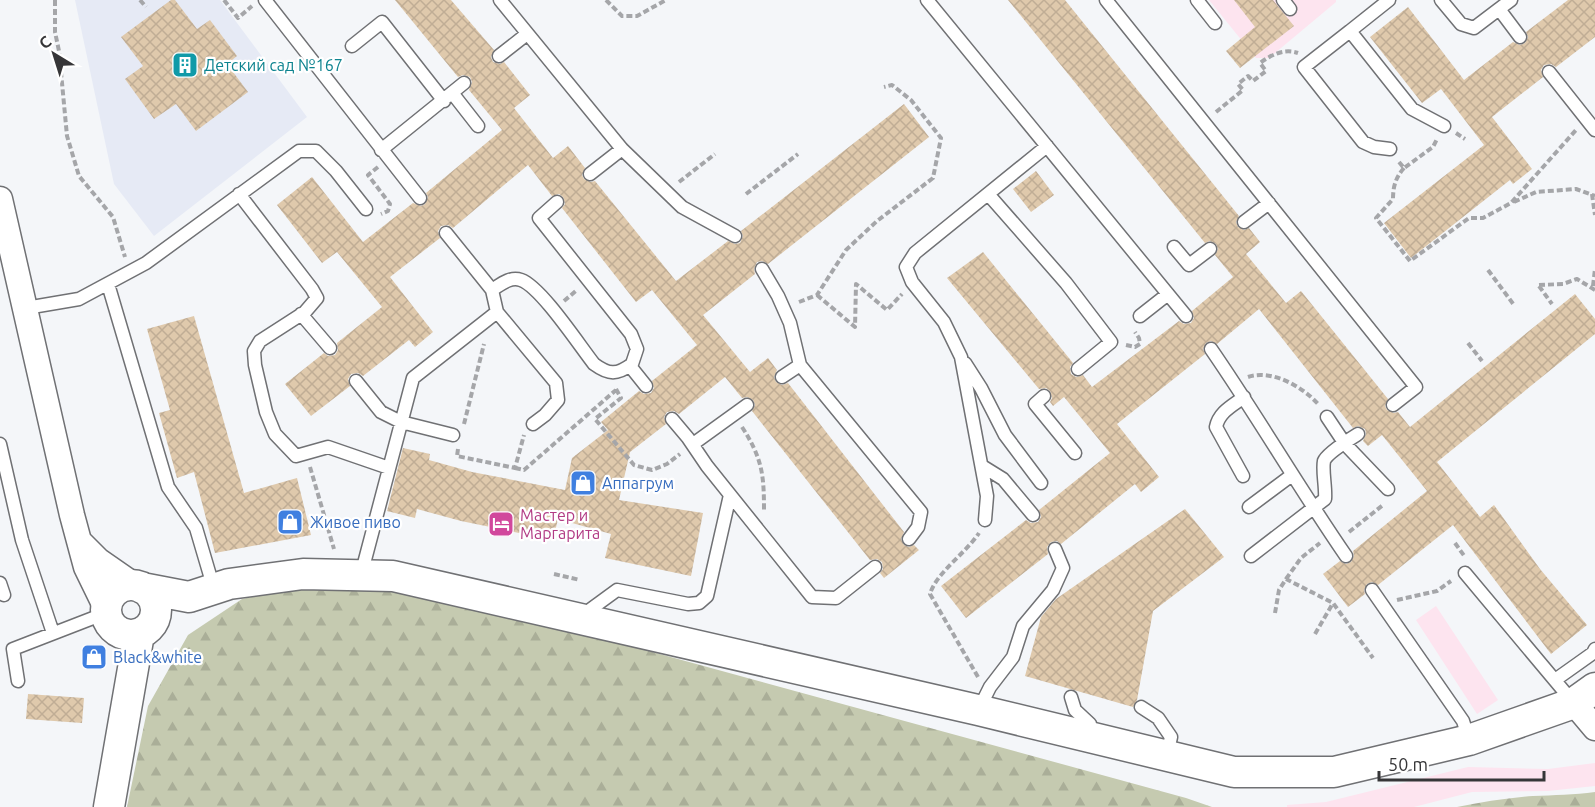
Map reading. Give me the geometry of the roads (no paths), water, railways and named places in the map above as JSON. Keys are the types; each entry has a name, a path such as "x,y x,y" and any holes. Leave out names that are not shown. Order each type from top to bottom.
{"street":[{"path":"1,207 79,541 86,567 107,615 127,700"},
{"path":"79,541 98,560 138,586 154,600 155,616 145,629 127,700 109,807"},
{"path":"107,615 122,633 130,635 145,629 201,593 229,584 303,574 393,576 584,619 984,699 1088,737 1234,772 1334,772 1469,740 1584,695 1595,728"},
{"path":"107,615 112,593 126,585 201,593"}],"lane":[{"path":"265,0 420,198"},
{"path":"500,0 622,149 682,207 735,236"},
{"path":"927,0 1186,316"},
{"path":"1106,0 1416,387 1393,405"},
{"path":"1197,0 1215,23"},
{"path":"1389,0 1304,67 1363,142 1374,147 1390,149"},
{"path":"1441,0 1461,24 1474,28 1511,0"},
{"path":"1499,9 1520,37"},
{"path":"352,46 382,22 448,97 478,126"},
{"path":"1350,31 1412,109 1444,126"},
{"path":"499,56 527,34"},
{"path":"1549,72 1595,130"},
{"path":"381,150 464,83"},
{"path":"1041,483 1005,435 944,322 912,282 906,267 915,253 1047,146"},
{"path":"590,174 622,149"},
{"path":"26,308 79,299 146,263 299,151 316,151 336,171 366,209"},
{"path":"239,194 317,298 301,314 260,341 254,351 266,412 275,434 296,456 328,447 389,468"},
{"path":"988,194 1066,283 1111,342 1078,369"},
{"path":"492,290 508,279 520,279 535,289 594,364 605,372 619,372 630,366 637,349 631,334 539,218 557,202"},
{"path":"1244,222 1269,203"},
{"path":"446,233 492,290 497,312 556,383 558,400 545,415 533,423"},
{"path":"1174,247 1189,265 1210,249"},
{"path":"762,269 790,323 800,365 921,512 918,527 909,539"},
{"path":"108,284 168,487 196,528 201,593"},
{"path":"1140,316 1168,294"},
{"path":"360,576 413,378 497,312"},
{"path":"301,314 330,348"},
{"path":"1211,349 1346,556"},
{"path":"961,357 987,496 985,520"},
{"path":"782,377 800,365"},
{"path":"630,366 646,386"},
{"path":"356,381 381,412 401,422 453,435"},
{"path":"1044,396 1035,404 1075,453"},
{"path":"1243,476 1216,427 1223,412 1244,397"},
{"path":"693,444 747,405"},
{"path":"1327,417 1345,444 1388,495"},
{"path":"672,419 812,597 836,598 875,567"},
{"path":"1251,556 1325,499 1324,461 1328,455 1358,434"},
{"path":"0,444 22,540 53,633"},
{"path":"982,466 1003,479 1033,515"},
{"path":"1249,507 1292,475"},
{"path":"584,619 591,609 617,590 688,604 699,603 706,596 730,495"},
{"path":"984,699 1013,657 1023,626 1053,590 1063,568 1055,549"},
{"path":"1460,576 1555,680 1584,695"},
{"path":"1371,590 1463,721 1469,740"},
{"path":"18,681 13,649 107,615"},
{"path":"1555,680 1593,653 1595,649"},
{"path":"1071,698 1075,710 1089,724 1088,737"},
{"path":"1142,707 1158,718 1171,737 1167,756"}],"place":[{"name":"Детский сад №167","path":"185,65"},
{"name":"Аппагрум","path":"583,483"},
{"name":"Живое пиво","path":"290,522"},
{"name":"Мастер и Маргарита","path":"501,524"},
{"name":"Black&white","path":"94,657"}]}
